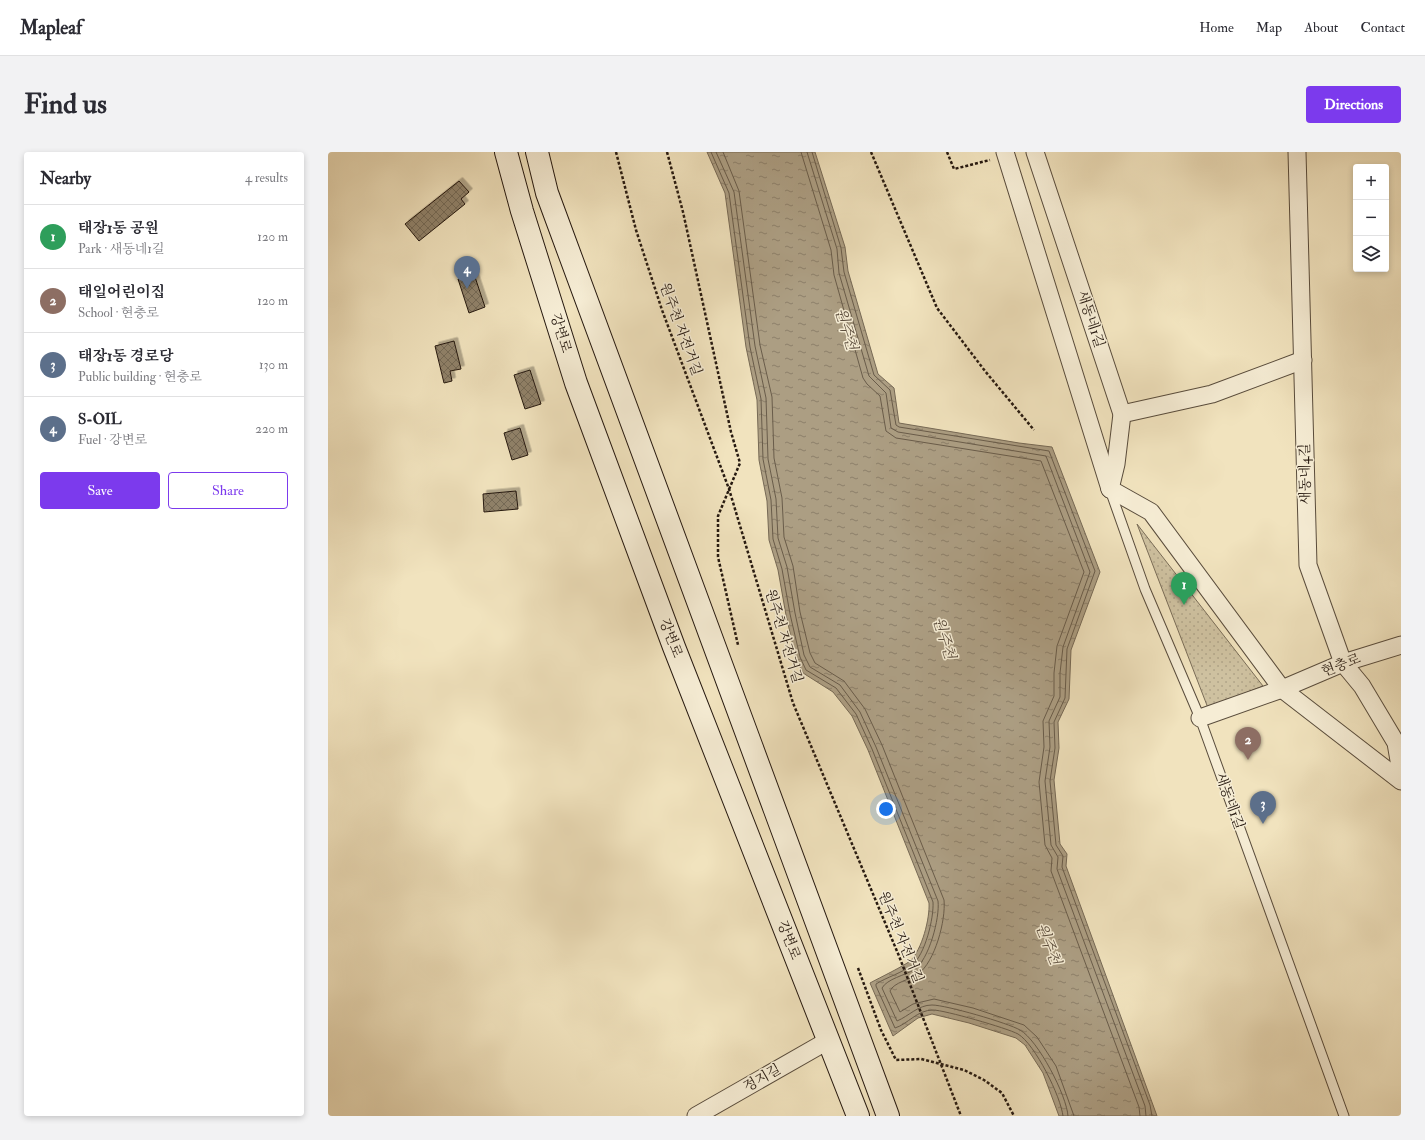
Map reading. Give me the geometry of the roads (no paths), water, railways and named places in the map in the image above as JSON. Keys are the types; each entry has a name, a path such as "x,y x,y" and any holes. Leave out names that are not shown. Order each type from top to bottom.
{"street":[{"name":"강변로","path":"506,152 522,211 576,383 674,647 858,1116"},
{"path":"537,152 550,201 888,1116"},
{"name":"새동네1길","path":"1035,152 1122,414 1116,464 1110,489"},
{"name":"새동네4길","path":"1297,152 1308,565 1343,663 1362,686 1396,743 1401,772"},
{"path":"1005,154 1110,489 1152,512 1282,689 1401,781"},
{"path":"1122,414 1212,394 1303,360"},
{"name":"현충로","path":"1200,718 1282,689 1343,663 1401,645"},
{"path":"828,1040 854,1026"},
{"name":"정지길","path":"696,1116 828,1040"}],"lane":[{"name":"새동네1길","path":"1110,489 1145,589 1200,718 1344,1116"}],"water":[{"name":"원주천","path":"707,152 815,152 845,247 848,271 878,374 894,388 899,423 1052,447 1100,572 1071,650 1069,699 1058,722 1059,748 1054,780 1060,844 1067,854 1066,866 1157,1116 1059,1116 1043,1073 1025,1045 1016,1038 969,1023 932,1014 918,1018 893,1036 870,983 907,963 914,956 922,942 928,917 929,903 868,750 852,716 833,692 803,673 796,659 778,570 769,540 767,501 759,460 757,400 746,347 725,193"}],"place":[{"name":"S-OIL","path":"467,289"},
{"name":"태장1동 공원","path":"1184,605"},
{"name":"태일어린이집","path":"1248,760"},
{"name":"태장1동 경로당","path":"1263,824"}]}
